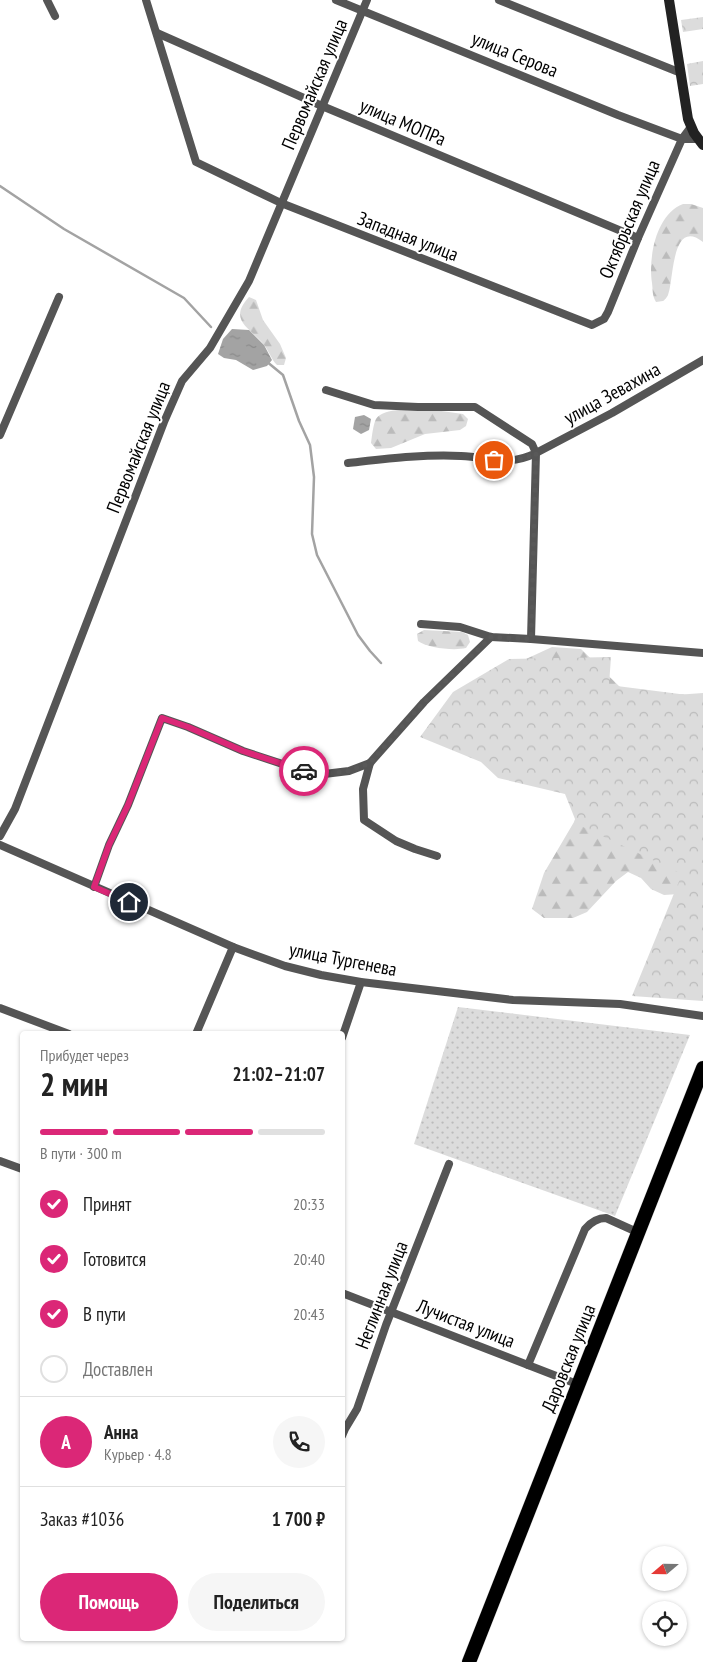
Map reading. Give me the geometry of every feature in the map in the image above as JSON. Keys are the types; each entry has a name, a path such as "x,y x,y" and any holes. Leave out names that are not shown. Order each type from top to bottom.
{"highway":[{"name":"Даровская улица","path":"469,1662 703,1068"}],"street":[{"path":"47,0 55,16"},
{"path":"146,0 157,33"},
{"name":"улица Серова","path":"336,0 618,116 682,140"},
{"name":"Первомайская улица","path":"0,836 15,809 178,389 185,377 210,348 249,281 367,0"},
{"path":"499,0 681,73"},
{"path":"669,0 691,127 700,142"},
{"name":"улица МОПРа","path":"157,33 322,106 638,238"},
{"name":"Западная улица","path":"157,33 196,162 281,203 592,325 604,319 608,312"},
{"name":"Октябрьская улица","path":"608,312 638,238 682,140 691,127"},
{"path":"682,140 700,142"},
{"path":"0,436 59,297"},
{"name":"улица Зевахина","path":"348,463 397,458 460,456 505,462 527,458 703,360"},
{"path":"326,390 374,405 418,408 475,407 532,444 536,453 531,639"},
{"path":"421,624 460,627 491,637 703,652"},
{"path":"94,887 109,845 128,805 162,718 243,751 316,775 349,771 370,763 424,702 491,637"},
{"path":"370,763 364,789 364,820 396,841 437,856"},
{"name":"улица Тургенева","path":"0,845 233,947 285,966 321,975 361,982 513,1000 620,1004 703,1016"},
{"path":"197,1031 233,947"},
{"path":"344,1031 361,982"},
{"path":"0,1008 61,1031"},
{"path":"0,1161 20,1168"},
{"name":"Неглинная улица","path":"345,1428 357,1409 449,1164"},
{"path":"528,1365 585,1229 589,1224 601,1218 606,1218 638,1232"},
{"name":"Лучистая улица","path":"345,1294 577,1384"}],"green space":[{"path":"703,17 703,29 683,32 681,20"},
{"path":"703,61 703,84 690,86 687,64"},
{"path":"683,204 691,204 703,208 703,242 693,237 685,238 679,244 673,265 668,296 664,301 656,302 653,293 651,262 656,238 666,217"},
{"path":"249,297 256,300 263,320 280,344 286,358 284,365 277,365 264,345 243,324 240,312"},
{"path":"427,409 463,414 468,419 466,426 460,430 425,434 391,448 376,449 371,443 375,421 380,415 392,411"},
{"path":"424,630 462,632 468,635 470,642 466,648 461,649 428,645 418,641 417,634"},
{"path":"552,647 581,649 621,688 648,697 703,693 703,875 679,894 664,895 651,889 641,878 628,872 616,881 587,912 573,918 544,918 532,909 544,873 574,822 579,808 526,659"},
{"path":"611,657 609,685 703,697 703,1001 632,996 682,874 577,824 565,794 498,778 481,762 420,737 453,692 509,659"},
{"path":"458,1007 690,1035 615,1216 414,1144"}],"water":[{"path":"232,329 249,330 264,345 272,360 267,366 253,370 236,360 224,358 218,354 223,339"},
{"path":"364,415 371,419 369,430 361,434 353,429 355,417"}],"waterway":[{"path":"0,186 64,229 184,298 211,327"},
{"path":"266,361 283,375 299,421 310,445 314,477 312,534 317,555 358,635 381,663"}],"way so far":[{"path":"304,771 316,775 349,771 370,763 424,702 491,637 531,639 536,453 527,458 505,462 494,460"}],"route":[{"path":"129,902 94,887 109,845 128,805 162,718 243,751 304,771"}]}
